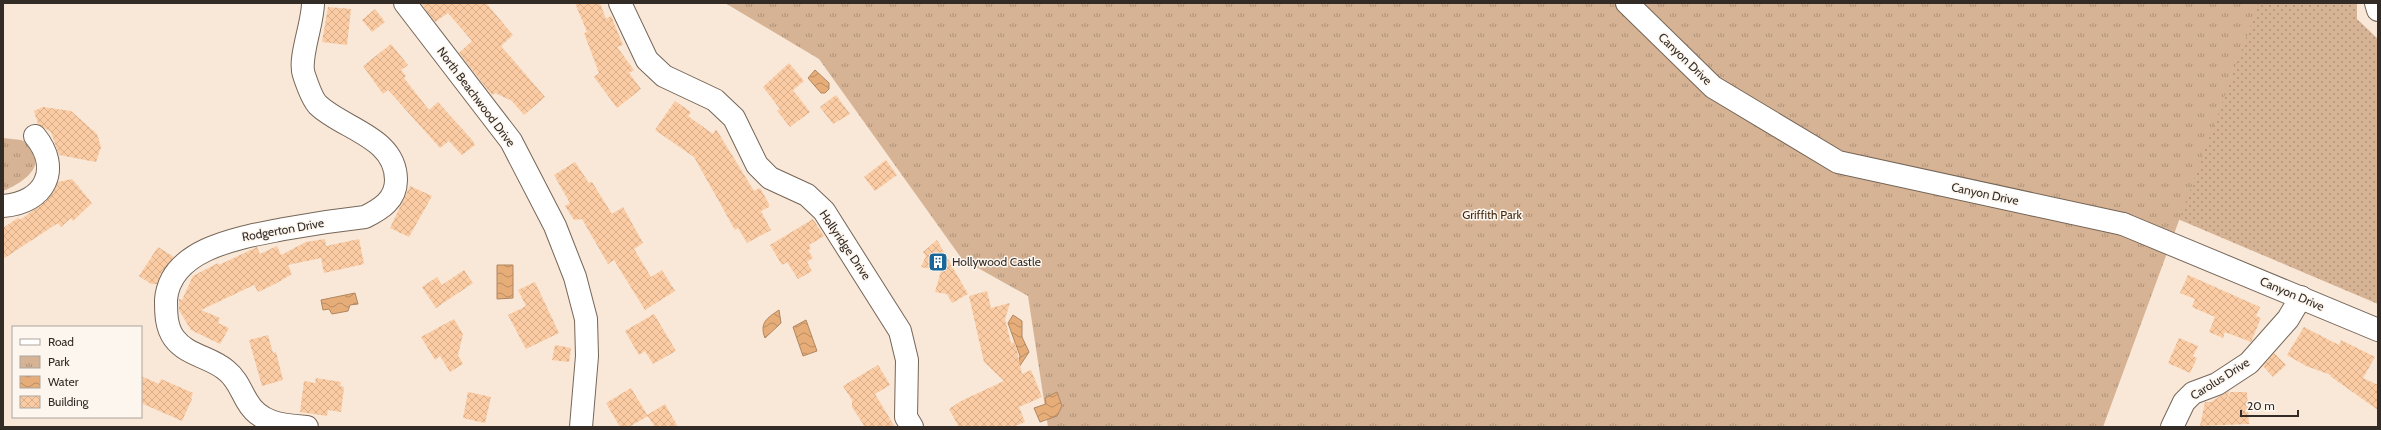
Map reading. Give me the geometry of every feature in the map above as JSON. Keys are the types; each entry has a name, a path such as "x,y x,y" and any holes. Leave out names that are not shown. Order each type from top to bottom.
{"street":[{"name":"Rodgerton Drive","path":"307,427 268,422 256,415 227,370 186,350 174,338 165,315 167,293 176,275 190,260 210,248 234,239 365,217 381,209 391,198 396,187 396,172 392,159 358,129 318,105 303,73 303,52 312,23 313,3"},
{"name":"North Beachwood Drive","path":"404,3 511,141 555,226 575,277 586,319 587,356 581,427"},
{"name":"Hollyridge Drive","path":"620,3 647,60 664,76 714,100 734,118 757,165 770,178 807,195 824,211 900,331 907,360 906,418 912,427"},
{"name":"Canyon Drive","path":"1627,3 1713,87 1838,162 2123,224 2378,330"},
{"path":"2376,3 2378,10"},
{"path":"3,206 25,201 42,187 49,175 49,160 45,147 35,136"},
{"name":"Carolus Drive","path":"2172,427 2184,402 2193,393 2217,384 2249,363 2288,319 2301,297"}],"green space":[{"name":"Griffith Park","path":"725,3 2259,3 2103,427 1048,427 1028,296 962,259 819,59"},
{"path":"1850,3 2357,3 2357,19 2378,39 2378,304 2173,217"},
{"path":"3,138 21,140 31,144 36,156 36,162 34,168 26,178 3,191"}],"water":[{"path":"815,70 829,83 829,89 825,93 821,93 808,78"},
{"path":"497,265 513,265 513,298 497,299"},
{"path":"355,293 358,304 350,305 348,311 332,314 329,309 323,310 321,300"},
{"path":"779,310 781,323 765,338 763,328 765,321"},
{"path":"1013,315 1022,321 1022,337 1029,352 1017,370 1020,356 1008,323"},
{"path":"806,320 817,351 803,356 793,327"},
{"path":"1057,392 1062,406 1057,416 1040,422 1034,408 1046,404 1045,398"}],"building":[{"path":"421,3 486,3 513,35 501,46 545,97 524,115 512,101 495,93 492,95 459,53 472,41 448,13 435,22"},
{"path":"575,3 600,3 606,19 611,16 623,45 617,47 634,70 629,73 641,89 617,108 594,77 599,73 584,33 587,32"},
{"path":"328,7 351,9 347,45 322,42"},
{"path":"375,9 385,22 372,32 362,20"},
{"path":"391,44 408,65 401,70 406,76 404,78 429,110 438,102 473,141 475,145 462,155 449,141 440,148 388,90 383,94 363,66"},
{"path":"789,63 804,81 793,90 810,112 790,127 777,111 780,109 763,87"},
{"path":"836,95 850,114 833,124 820,107"},
{"path":"675,101 691,112 688,116 713,134 716,129 754,191 760,188 769,204 769,207 761,211 771,230 747,243 738,228 735,230 694,157 655,130"},
{"path":"43,107 71,111 97,134 101,147 96,162 59,155 51,132 38,124 34,111"},
{"path":"886,160 897,175 875,191 864,177"},
{"path":"575,162 589,183 592,182 612,214 623,207 643,243 634,249 651,277 662,270 675,291 645,310 614,260 608,264 582,219 574,220 565,206 570,203 554,175"},
{"path":"72,179 92,203 73,221 71,218 61,227 58,223 3,259 3,228 18,218 20,220 46,201 58,182"},
{"path":"410,186 432,196 409,237 390,228"},
{"path":"813,219 824,236 809,245 811,249 808,250 813,258 807,262 812,271 798,279 787,262 782,265 770,245"},
{"path":"325,239 326,246 359,239 364,264 324,273 321,258 288,265 292,274 275,284 258,292 254,285 201,310 220,318 218,323 229,328 220,344 191,330 179,310 179,299 182,300 193,276 218,263 219,265 257,247 260,254 277,246 281,255 306,242"},
{"name":"Hollywood Castle","path":"937,240 968,294 952,303 947,294 935,292 941,271 921,267 926,256 923,252"},
{"path":"158,247 174,257 160,275 157,284 151,284 139,276"},
{"path":"464,270 473,283 436,308 422,287 437,277 442,285"},
{"path":"2188,275 2260,307 2256,316 2261,318 2251,342 2225,332 2223,338 2209,332 2215,317 2192,307 2195,299 2180,293"},
{"path":"535,282 559,333 526,349 508,315 526,306 518,290"},
{"path":"987,291 991,308 1010,303 1005,319 1011,343 1015,342 1022,374 1031,370 1042,397 1019,407 1025,422 1013,427 959,427 949,409 961,401 1004,381 984,362 969,296"},
{"path":"654,314 676,351 653,364 645,351 639,355 625,331"},
{"path":"454,319 463,334 458,355 463,364 450,372 440,356 435,360 421,337"},
{"path":"2304,327 2339,345 2341,340 2375,357 2363,378 2378,385 2378,410 2330,376 2331,375 2306,366 2287,355"},
{"path":"268,335 273,353 276,352 283,380 262,386 249,340"},
{"path":"2179,338 2198,346 2193,356 2197,358 2190,373 2168,363"},
{"path":"555,345 571,348 569,362 552,360"},
{"path":"2274,353 2286,365 2273,377 2263,366"},
{"path":"878,365 890,385 875,394 895,427 865,427 852,407 852,400 843,386"},
{"path":"142,376 159,384 161,379 193,393 192,399 182,421 142,403"},
{"path":"316,378 341,382 340,386 344,387 341,412 328,410 327,416 300,412 304,381 315,383"},
{"path":"631,388 648,416 629,427 620,427 606,403"},
{"path":"2230,390 2226,401 2231,392 2247,392 2249,424 2200,426 2205,402 2211,402"},
{"path":"468,392 491,397 485,423 463,418"},
{"path":"665,404 678,427 655,427 647,415"}],"place":[{"name":"Hollywood Castle","path":"938,262"}]}
